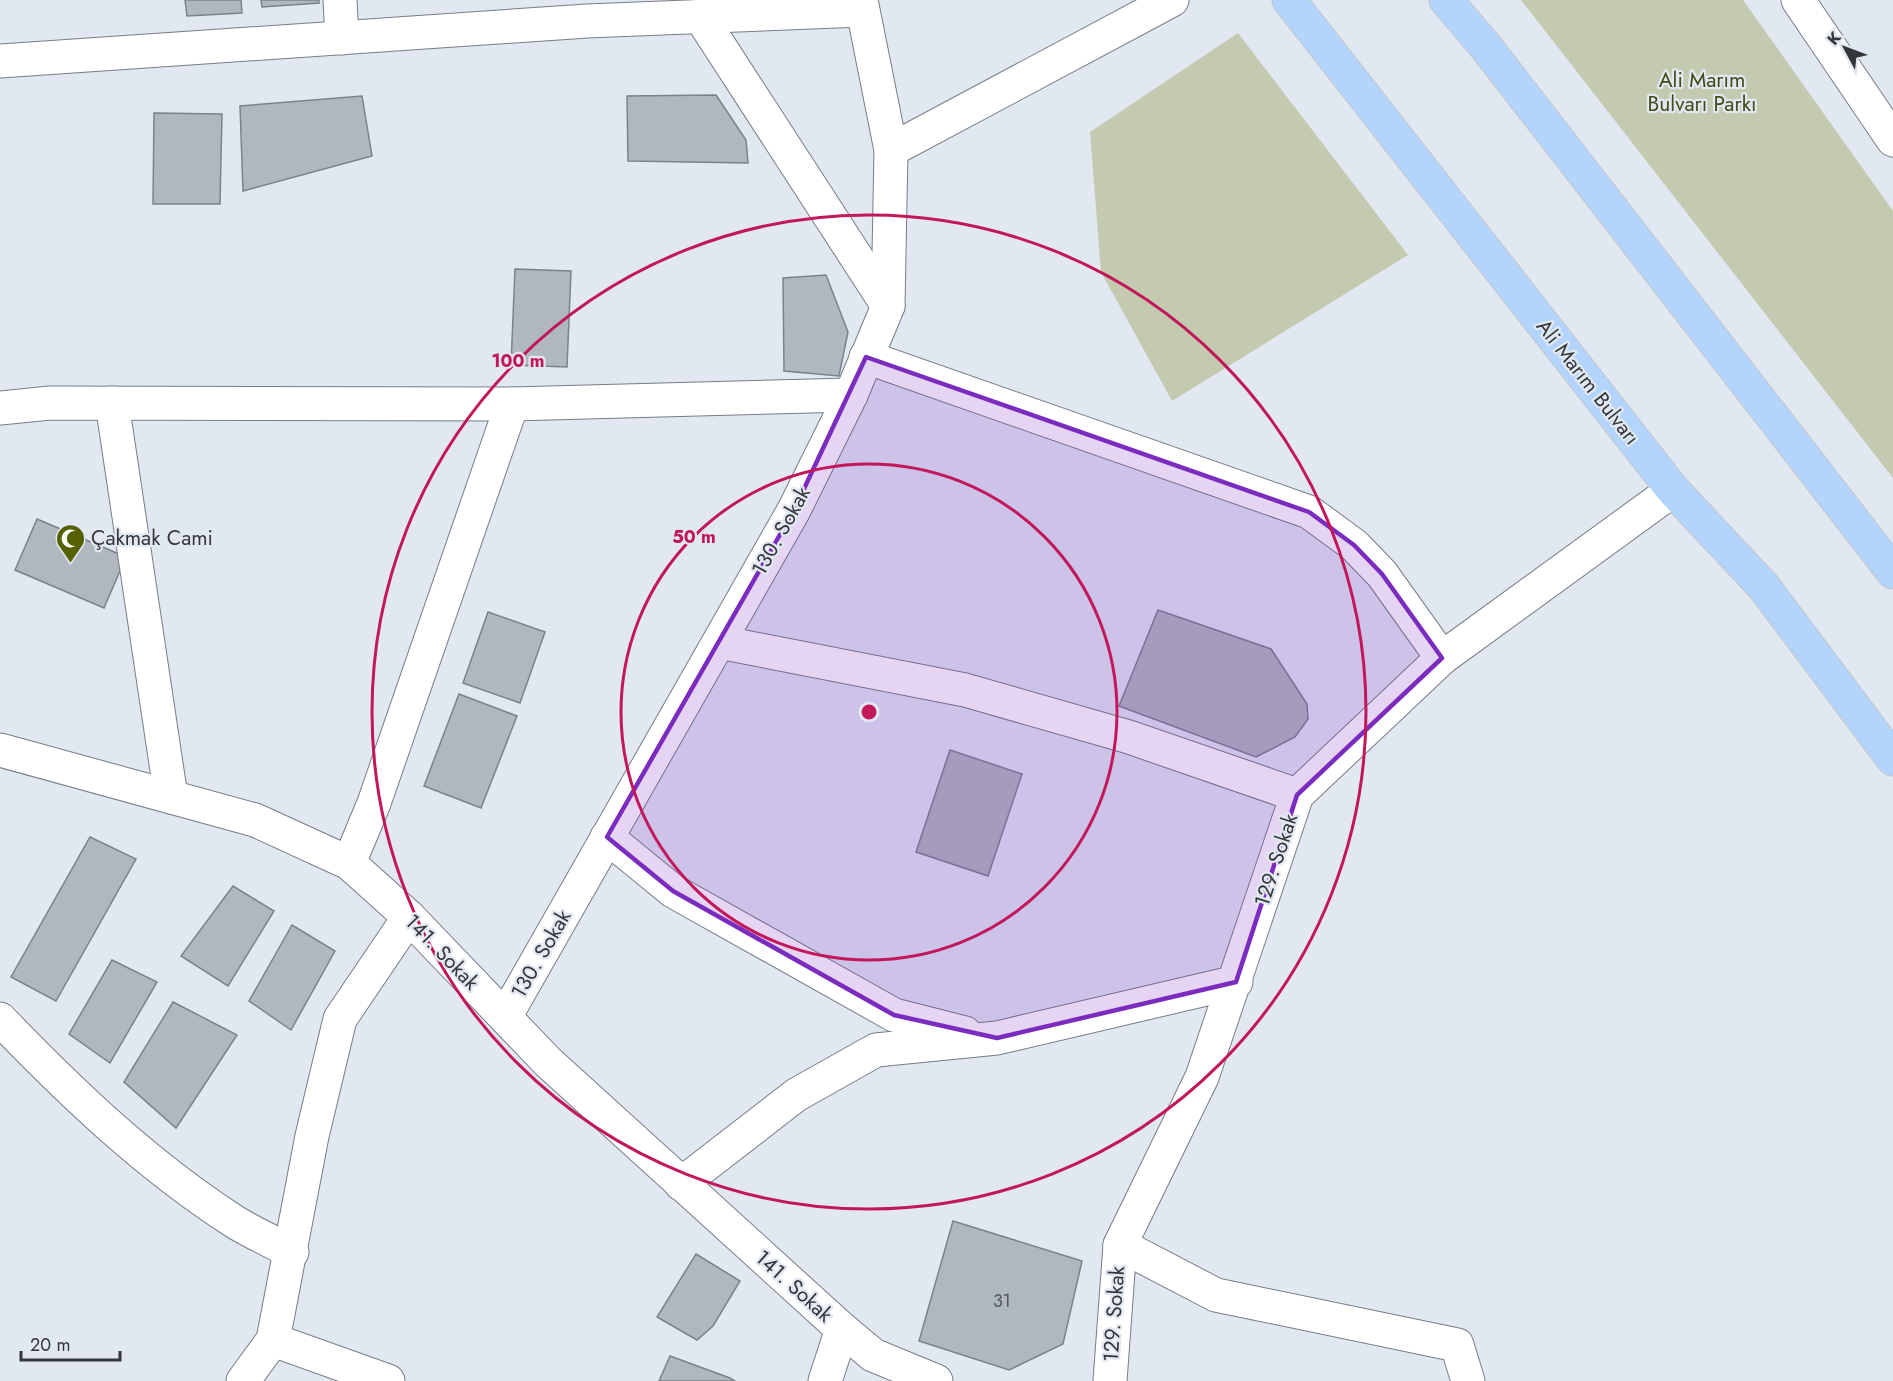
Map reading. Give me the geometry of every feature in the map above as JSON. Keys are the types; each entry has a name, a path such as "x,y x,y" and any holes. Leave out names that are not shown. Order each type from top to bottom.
{"main road":[{"name":"Ali Marım Bulvarı","path":"1289,0 1673,490 1764,587 1845,692 1893,759"},
{"path":"1446,0 1880,538 1893,572"}],"street":[{"path":"340,0 342,38"},
{"path":"891,150 1173,0"},
{"path":"1469,0 1486,47"},
{"path":"1797,0 1893,140"},
{"path":"0,61 587,21 862,5"},
{"name":"130. Sokak","path":"505,1017 794,510 851,395 888,306 891,150 862,5"},
{"path":"700,16 888,306"},
{"path":"866,357 1309,512 1354,545 1382,574 1442,658"},
{"path":"0,408 50,403 512,404 851,395"},
{"path":"112,403 171,797"},
{"path":"349,863 374,803 512,404"},
{"name":"129. Sokak","path":"1110,1381 1120,1245 1202,1077 1236,982 1297,795 1442,658 1673,490"},
{"path":"719,642 965,690 1129,736 1297,795"},
{"name":"141. Sokak","path":"0,750 255,820 349,863 409,917 548,1062 842,1329 825,1381"},
{"path":"607,837 673,891 894,1015 947,1030 997,1038"},
{"path":"243,1381 273,1340 292,1252 312,1136 340,1019 409,917"},
{"path":"681,1184 796,1095 876,1050 997,1038 1236,982"},
{"path":"0,1020 46,1067 135,1149 236,1223 292,1252"},
{"path":"1120,1245 1216,1295 1457,1345 1468,1381"},
{"path":"842,1329 873,1355 936,1381"},
{"path":"273,1340 388,1381"}],"highlighted area":[{"path":"866,357 1309,512 1354,545 1382,574 1442,658 1297,795 1236,982 997,1038 894,1015 673,891 607,837 794,510"}],"green space":[{"name":"Ali Marım Bulvarı Parkı","path":"1521,0 1743,0 1893,211 1893,478"},
{"path":"1238,33 1408,255 1172,401 1101,272 1090,132"}],"building":[{"path":"185,0 241,0 242,13 187,16"},
{"path":"261,0 319,0 319,3 262,7"},
{"path":"716,95 746,140 748,163 628,161 627,96"},
{"path":"362,96 372,156 243,191 240,106"},
{"path":"154,113 222,114 220,204 153,204"},
{"path":"515,269 571,271 567,367 511,365"},
{"path":"826,275 848,332 839,376 784,371 783,278"},
{"name":"Çakmak Cami","path":"37,519 126,557 104,608 15,570"},
{"path":"1158,610 1271,649 1307,704 1308,719 1295,737 1256,757 1119,706"},
{"path":"488,612 545,632 520,703 463,683"},
{"path":"459,694 517,716 481,808 424,786"},
{"path":"950,750 1022,774 988,876 916,852"},
{"path":"90,837 136,859 56,1001 11,977"},
{"path":"233,886 274,911 228,986 181,956"},
{"path":"292,925 335,951 291,1030 249,1001"},
{"path":"112,960 157,982 110,1063 69,1034"},
{"path":"173,1002 237,1035 176,1128 124,1082"},
{"path":"953,1221 1082,1261 1063,1344 1009,1370 919,1341"},
{"path":"696,1254 740,1281 713,1326 697,1340 657,1317"},
{"path":"670,1356 730,1378 735,1381 659,1381"}],"place":[{"name":"Çakmak Cami","path":"70,564"}]}
